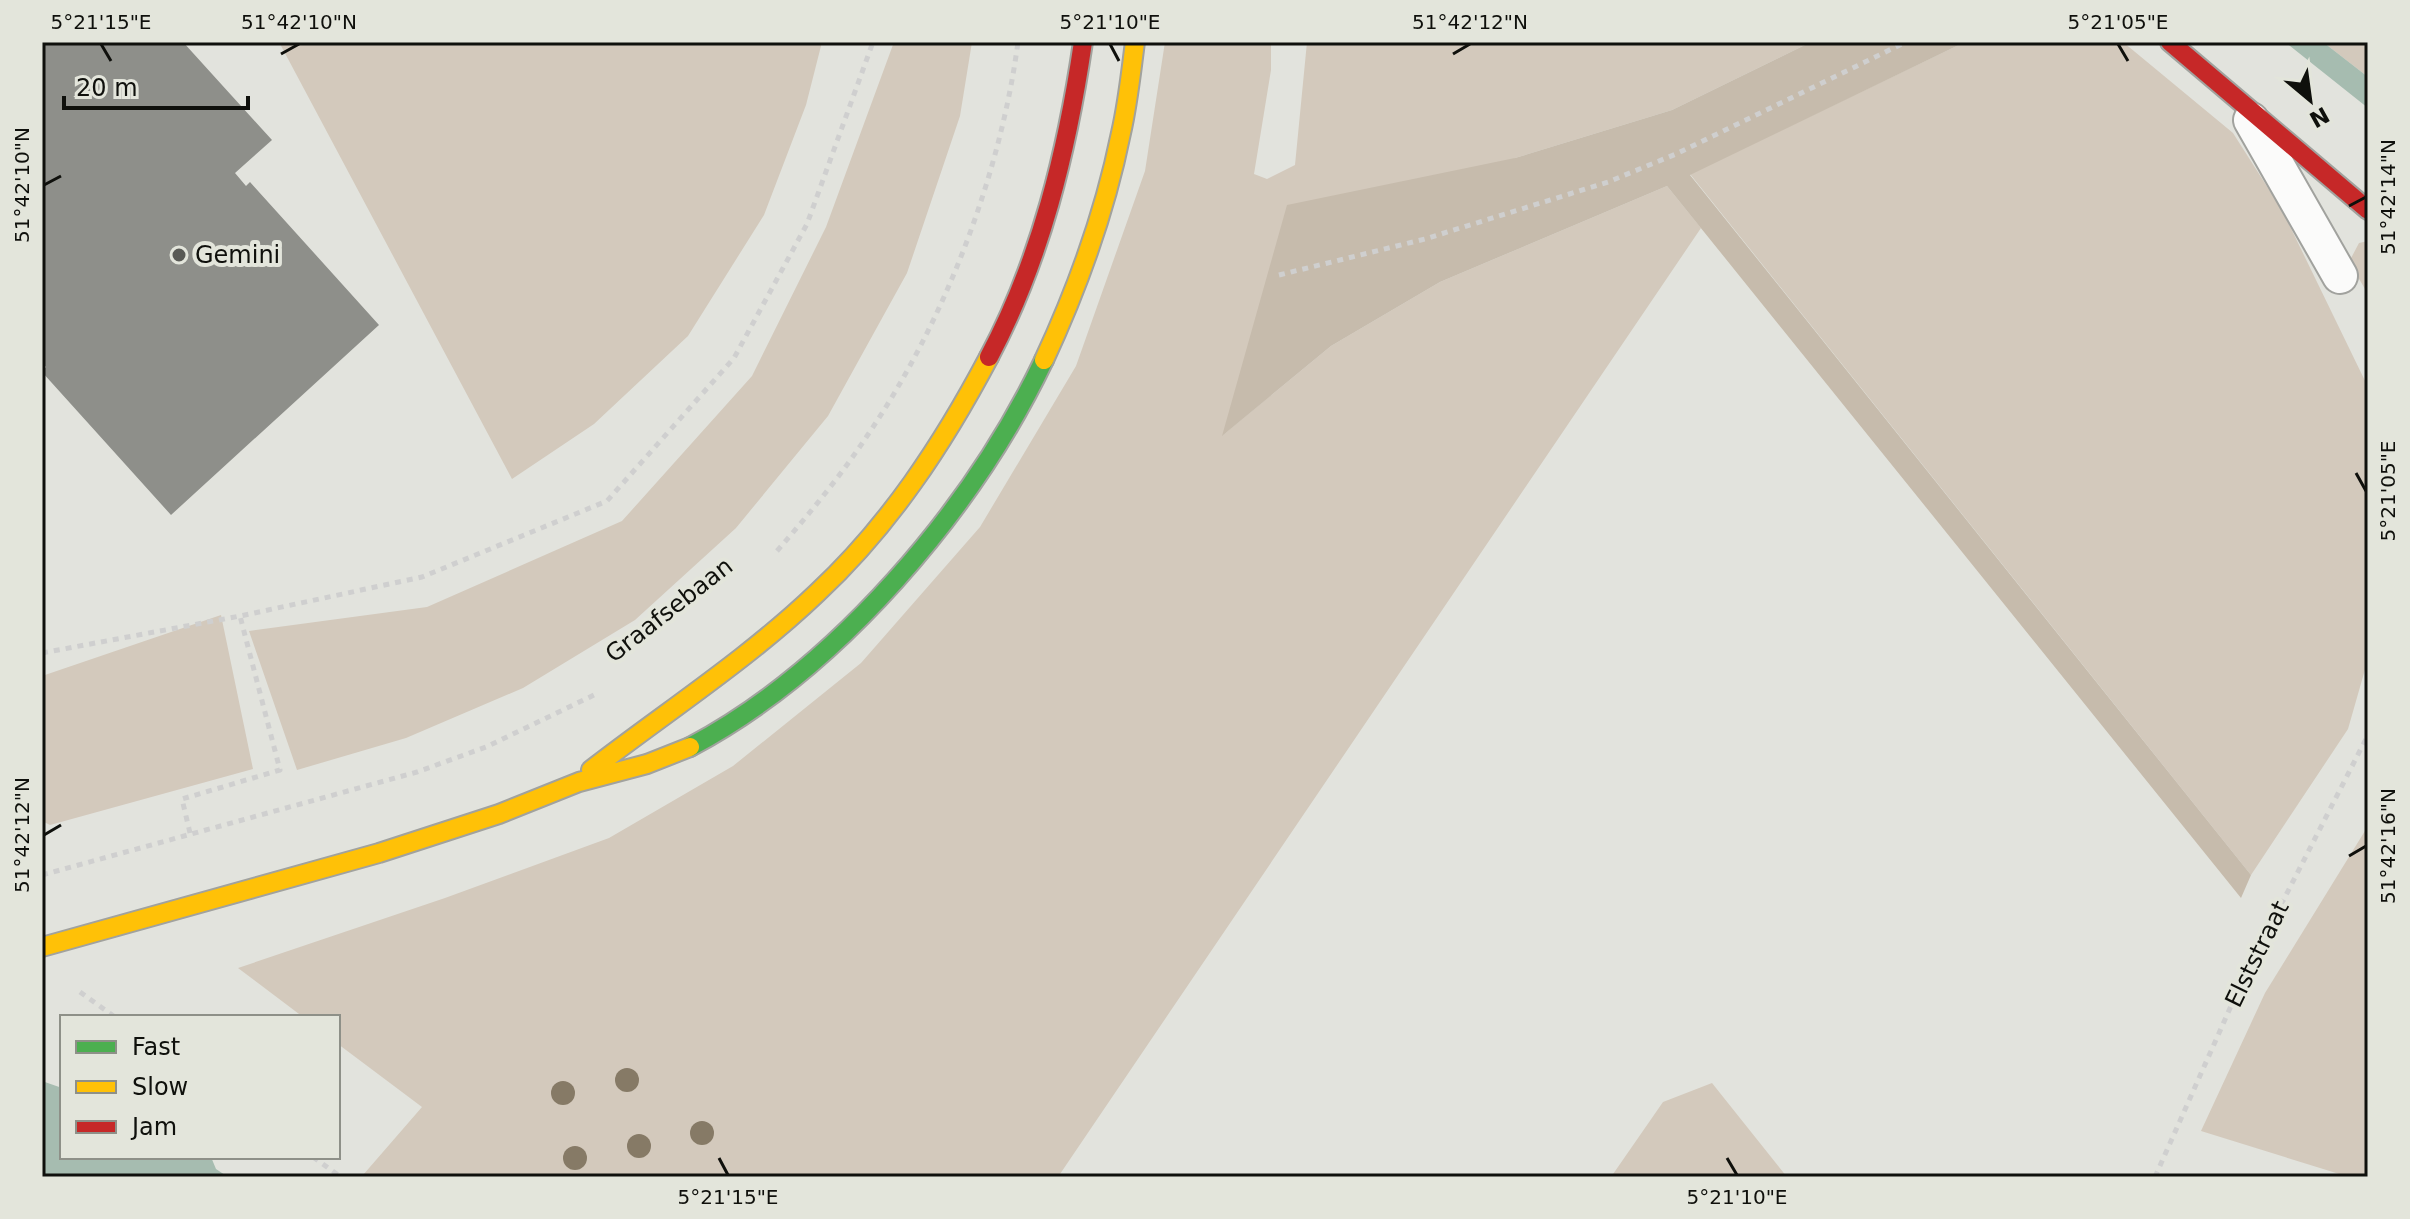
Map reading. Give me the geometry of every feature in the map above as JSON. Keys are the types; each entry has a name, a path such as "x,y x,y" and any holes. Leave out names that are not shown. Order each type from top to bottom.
{"main road":[{"path":"573,784 761,642 820,591 872,537 950,430 1019,293 1041,229 1078,87 1083,42"},
{"path":"42,947 493,817 573,784 662,760 711,736 823,653 868,610 951,512 988,461 1052,347 1086,260 1117,156 1131,83 1135,42"},
{"path":"2170,42 2368,210"}],"lane":[{"path":"2243,106 2340,276"}],"path":[{"path":"42,653 240,616 422,577 607,501 734,358 807,224 873,42"},
{"path":"773,556 822,499 869,434 912,360 947,289 979,206 1000,130 1018,42"},
{"path":"1279,275 1425,239 1608,182 1676,154 1906,42"},
{"path":"190,833 182,799 280,770 240,616"},
{"name":"Graafsebaan","path":"42,875 417,772 486,747 598,693"},
{"name":"Elststraat","path":"2155,1177 2243,979 2368,735"},
{"path":"316,1159 341,1177"}],"shaded area":[{"path":"279,42 822,42 806,105 764,215 688,336 594,424 512,479"},
{"path":"894,42 972,42 960,116 907,273 828,416 736,528 635,620 523,688 406,738 297,770 249,631 427,607 622,521 752,376 826,227"},
{"path":"1165,42 1271,42 1271,70 1254,174 1267,179 1295,165 1307,42 1811,42 1672,110 1515,158 1223,435 1331,346 1440,282 1667,186 1701,228 1058,1177 363,1175 422,1107 340,1046 340,1015 300,1015 238,968 609,838 733,766 861,663 980,527 1076,366 1145,171"},
{"path":"1811,42 1965,42 1690,175 2251,875 2241,898 1667,186 1440,282 1331,346 1222,436 1287,205 1515,158 1672,110"},
{"path":"1965,42 2123,42 2233,133 2282,210 2368,387 2368,659 2348,729 2251,875 1690,174"},
{"path":"2285,42 2323,42 2368,77 2368,108"},
{"path":"2323,42 2368,42 2368,77"},
{"path":"2368,241 2368,294 2349,262 2359,243"},
{"path":"221,615 253,769 50,825 42,821 42,676"},
{"path":"2368,826 2368,1177 2349,1177 2201,1131 2265,993"},
{"path":"42,1081 60,1087 60,1159 212,1159 216,1169 228,1177 42,1177"},
{"path":"1712,1083 1787,1177 1611,1177 1663,1102"}],"building":[{"name":"Gemini","path":"42,42 183,42 272,140 235,173 246,186 250,182 379,325 171,515 42,372 46,367 42,362"}],"traffic: fast":[{"path":"690,747 745,714 797,675 848,630 896,580 940,527 979,472 1044,360"}],"traffic: slow":[{"path":"1044,360 1099,220 1126,110 1135,42"},
{"path":"591,770 763,640 843,567 913,482 953,421 989,357"},
{"path":"42,947 379,853 499,814 579,782 647,764 690,747"}],"traffic: jam":[{"path":"989,357 1023,282 1050,204 1069,123 1083,42"},
{"path":"2170,42 2368,210"}],"place":[{"name":"Gemini","path":"179,255"}]}
